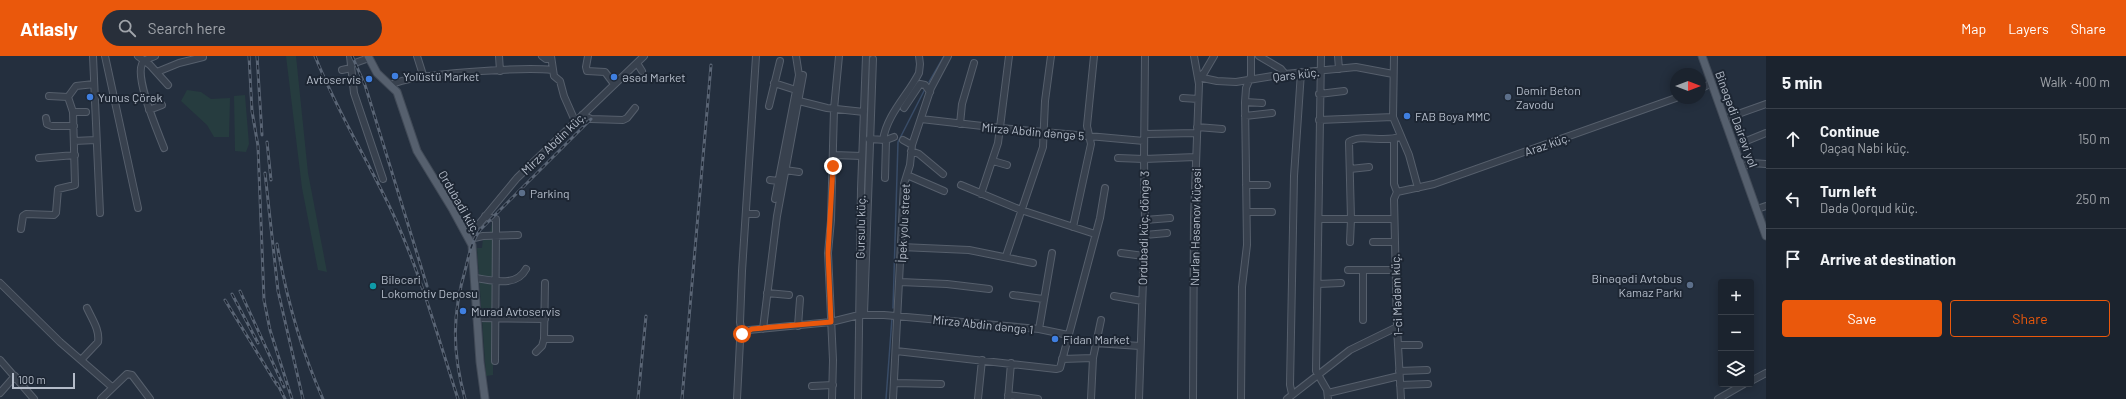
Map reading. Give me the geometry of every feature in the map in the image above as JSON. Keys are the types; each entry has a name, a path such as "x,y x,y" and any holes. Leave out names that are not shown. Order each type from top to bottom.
{"main road":[{"name":"Binəqədi Dairəvi yol","path":"1702,56 1766,236"},
{"name":"Ordubadi küç.","path":"369,57 377,73 392,86 401,100 417,151 470,239 473,251 477,318 485,399"}],"street":[{"path":"93,56 100,213"},
{"path":"105,56 138,208"},
{"path":"138,56 145,60 168,85"},
{"path":"155,56 145,60 142,64 141,71 149,110 164,148"},
{"path":"350,56 354,93 383,179"},
{"path":"418,56 424,78"},
{"path":"499,56 500,70"},
{"path":"542,56 551,58 554,77 560,81 565,101 575,121"},
{"path":"588,56 586,67 587,71 605,72 614,84"},
{"name":"Mirzə Abdin küç.","path":"466,232 478,224 517,178 644,56"},
{"path":"737,399 739,346 742,334 740,322 756,56"},
{"path":"763,329 785,170 799,101 799,75 796,56"},
{"path":"832,399 833,385 828,253 834,155 834,109 839,56"},
{"name":"Gursulu küç.","path":"858,399 861,315 862,156 866,56"},
{"path":"885,178 885,128 919,72 919,56"},
{"name":"İpek yolu street","path":"893,399 900,282 903,191 910,165 912,148 930,92 948,56"},
{"path":"981,194 993,162 1000,128 1009,56"},
{"path":"1006,256 1043,147 1045,132 1045,101 1052,56"},
{"path":"1073,227 1091,144 1087,126 1094,56"},
{"name":"Ordubadi küç. döngə 3","path":"1139,399 1145,220 1145,56"},
{"name":"Nurlan Həsənov küçəsi","path":"1193,399 1194,232 1198,99 1198,77 1195,71 1194,56"},
{"path":"1198,77 1204,73 1214,56"},
{"path":"1242,399 1242,287 1247,246 1245,102 1246,88 1252,72 1251,56"},
{"path":"1260,56 1281,69 1285,74"},
{"path":"1321,56 1319,94 1317,376 1328,396 1399,373 1427,370"},
{"path":"1338,56 1339,68"},
{"path":"1394,56 1393,117 1401,136 1418,188"},
{"path":"157,72 203,57"},
{"path":"342,70 369,57"},
{"path":"861,315 873,59"},
{"path":"768,106 780,61"},
{"path":"637,63 642,71"},
{"path":"960,124 962,104 974,63"},
{"name":"Qars küç.","path":"1198,77 1226,82 1339,68 1367,68 1393,74"},
{"path":"392,86 404,80 500,70 552,70"},
{"path":"1292,394 1290,385 1294,176 1300,72"},
{"path":"775,199 798,91 803,75"},
{"path":"774,83 798,91"},
{"path":"1706,86 1712,83"},
{"path":"68,96 76,86 94,84"},
{"path":"904,108 920,84 925,85 930,92"},
{"path":"1319,94 1344,91"},
{"path":"49,96 68,96"},
{"path":"20,229 26,214 50,216 56,213 58,188 75,185 74,112 68,96"},
{"path":"1183,98 1198,99"},
{"name":"Araz küç.","path":"1397,192 1418,188 1670,100"},
{"path":"799,101 834,109 864,112"},
{"path":"1245,102 1262,103"},
{"path":"1724,119 1766,104"},
{"path":"149,110 162,105"},
{"path":"582,115 591,119 623,120 627,118 635,108"},
{"path":"74,112 86,112"},
{"path":"1246,116 1272,113"},
{"path":"1320,120 1393,117"},
{"path":"46,118 47,124 52,126 74,126"},
{"name":"Mirzə Abdin dəngə 5","path":"921,119 1000,128 1144,141"},
{"path":"1145,134 1222,129"},
{"path":"1734,146 1766,134"},
{"path":"1350,242 1350,141 1394,139 1401,136"},
{"path":"869,139 885,140 894,137"},
{"name":"1-ci Mədəm küç.","path":"1394,139 1394,184 1397,192 1394,198 1394,242 1401,399"},
{"path":"74,141 96,140"},
{"path":"903,140 943,174"},
{"path":"40,158 75,155"},
{"path":"834,155 862,156"},
{"path":"1118,158 1144,159 1196,157"},
{"path":"993,162 1007,166"},
{"path":"1742,167 1752,163 1766,164"},
{"path":"1350,169 1369,167"},
{"path":"785,170 799,172"},
{"path":"907,175 944,191"},
{"path":"770,180 778,181"},
{"path":"961,185 1021,210 1095,234"},
{"path":"1246,185 1267,185"},
{"path":"896,351 1056,369 1060,368 1102,210 1105,188"},
{"path":"1757,209 1766,206"},
{"path":"1247,212 1272,212"},
{"path":"746,214 756,214"},
{"path":"485,216 496,219 495,361"},
{"path":"1145,220 1170,218"},
{"path":"1319,220 1394,219"},
{"path":"1144,235 1167,233"},
{"path":"470,239 483,236 518,235"},
{"path":"1373,242 1394,242"},
{"path":"900,247 969,250 1006,256 1033,263"},
{"path":"1039,329 1052,253"},
{"path":"1121,254 1144,256"},
{"path":"475,278 496,281 514,280 521,276 526,269"},
{"path":"1348,270 1395,270"},
{"path":"1363,270 1363,320"},
{"path":"900,282 947,284 989,289"},
{"path":"0,283 81,360 112,387"},
{"path":"536,352 542,346 544,339 545,283"},
{"path":"1318,284 1341,284"},
{"path":"767,293 789,295"},
{"path":"1014,295 1043,299"},
{"path":"1114,296 1142,301"},
{"path":"798,326 800,299"},
{"path":"81,360 98,342 99,338 98,331 87,308"},
{"name":"Mirzə Abdin dəngə 1","path":"742,334 749,330 831,322 861,315 898,315 1039,329 1068,335"},
{"path":"477,318 545,319"},
{"path":"1091,399 1093,358 1100,320"},
{"path":"1287,399 1362,343 1397,327"},
{"path":"544,339 570,339"},
{"path":"1095,343 1140,346"},
{"path":"1398,345 1419,345"},
{"path":"1062,359 1093,358"},
{"path":"0,360 34,399"},
{"path":"978,399 982,360"},
{"path":"1011,363 1008,397 1038,399"},
{"path":"1754,379 1766,373"},
{"path":"101,399 123,376 127,374 132,375 150,399"},
{"path":"0,393 15,376"},
{"path":"894,383 941,384"},
{"path":"1400,385 1428,384"},
{"path":"812,386 833,385"},
{"path":"1718,399 1739,387"}],"green space":[{"path":"286,56 296,56 308,173 327,272 318,270 302,188"},
{"path":"187,90 201,92 211,99 230,98 229,137 214,137 207,125 181,101"},
{"path":"245,95 249,144 246,152 235,151 234,96"},
{"path":"492,223 494,223 493,375 486,376 477,248 482,248 483,238 489,237"}],"waterway":[{"path":"929,82 944,56"},
{"path":"867,112 869,57"},
{"path":"893,308 898,142 925,89"},
{"path":"863,244 865,160"},
{"path":"886,399 892,318"}],"railway":[{"path":"249,56 252,111 258,146 264,300 270,330 292,399"},
{"path":"257,56 262,135"},
{"path":"315,56 333,97 404,238 429,306 458,399"},
{"path":"352,56 365,85 427,286"},
{"path":"682,399 711,65"},
{"path":"465,399 458,365 455,333 461,284 475,239 480,230 591,119"},
{"path":"267,142 271,180"},
{"path":"265,173 278,291 303,399"},
{"path":"277,244 295,323 323,399"},
{"path":"240,291 284,387"},
{"path":"232,294 258,343"},
{"path":"225,300 277,385"},
{"path":"638,399 646,316"},
{"path":"277,383 285,399"}],"place":[{"name":"Yolüstü Market","path":"395,76"},
{"name":"Əsəd Market","path":"614,77"},
{"name":"Avtoservis","path":"369,79"},
{"name":"Yunus Çörək","path":"90,97"},
{"name":"Dəmir Beton Zavodu","path":"1508,97"},
{"name":"FAB Boya MMC","path":"1407,116"},
{"name":"Parkinq","path":"522,193"},
{"name":"Binəqədi Avtobus Kamaz Parkı","path":"1690,285"},
{"name":"Biləcəri Lokomotiv Deposu","path":"373,286"},
{"name":"Murad Avtoservis","path":"463,311"},
{"name":"Fidan Market","path":"1055,339"}],"route":[{"path":"742,334 746,330 752,329 831,322 828,246 831,220 833,166"}]}
